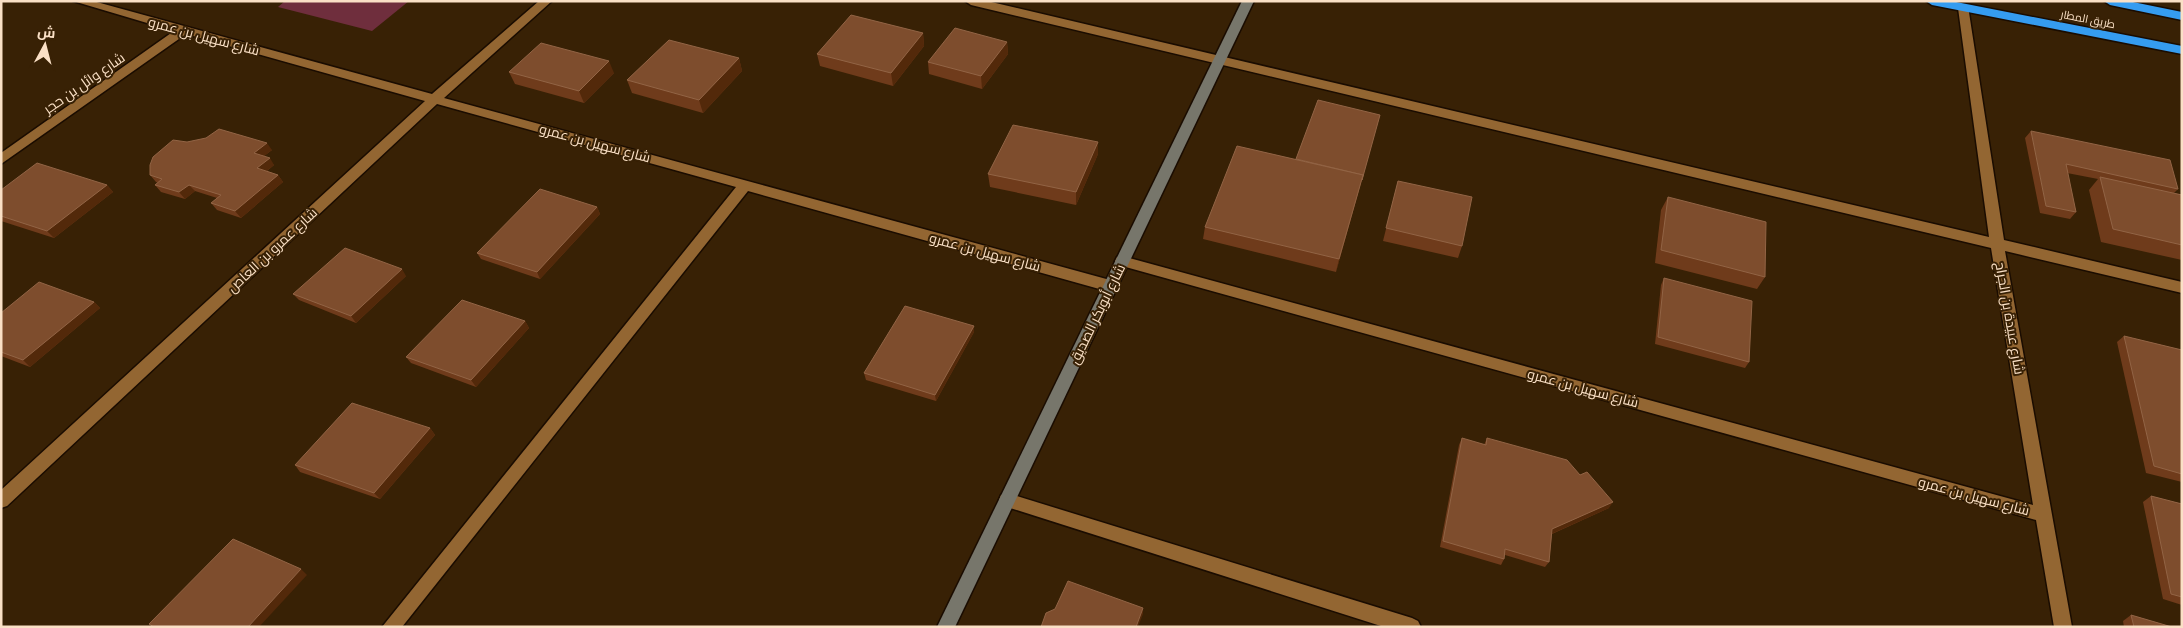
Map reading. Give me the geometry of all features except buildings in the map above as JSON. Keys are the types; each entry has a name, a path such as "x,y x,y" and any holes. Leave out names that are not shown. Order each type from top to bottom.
{"highway":[{"name":"طريق المطار","path":"1932,1 2182,50"},
{"name":"طريق المطار","path":"2110,1 2182,16"}],"street":[{"name":"شارع سهيل بن عمرو","path":"79,1 1110,286"},
{"name":"شارع عمرو بن العاص","path":"1,501 435,99 546,1"},
{"path":"972,1 2182,288"},
{"name":"شارع أبوبكر الصديق","path":"946,627 1248,1"},
{"name":"شارع عبيدة بن الجراح","path":"1964,8 1997,244 2064,627"},
{"name":"شارع وائل بن حجر","path":"1,160 184,30"},
{"path":"391,627 745,185"},
{"name":"شارع سهيل بن عمرو","path":"1122,261 2044,515"},
{"path":"1007,500 1412,627"}],"shaded area":[{"path":"285,1 409,1 372,31 278,7"}]}
